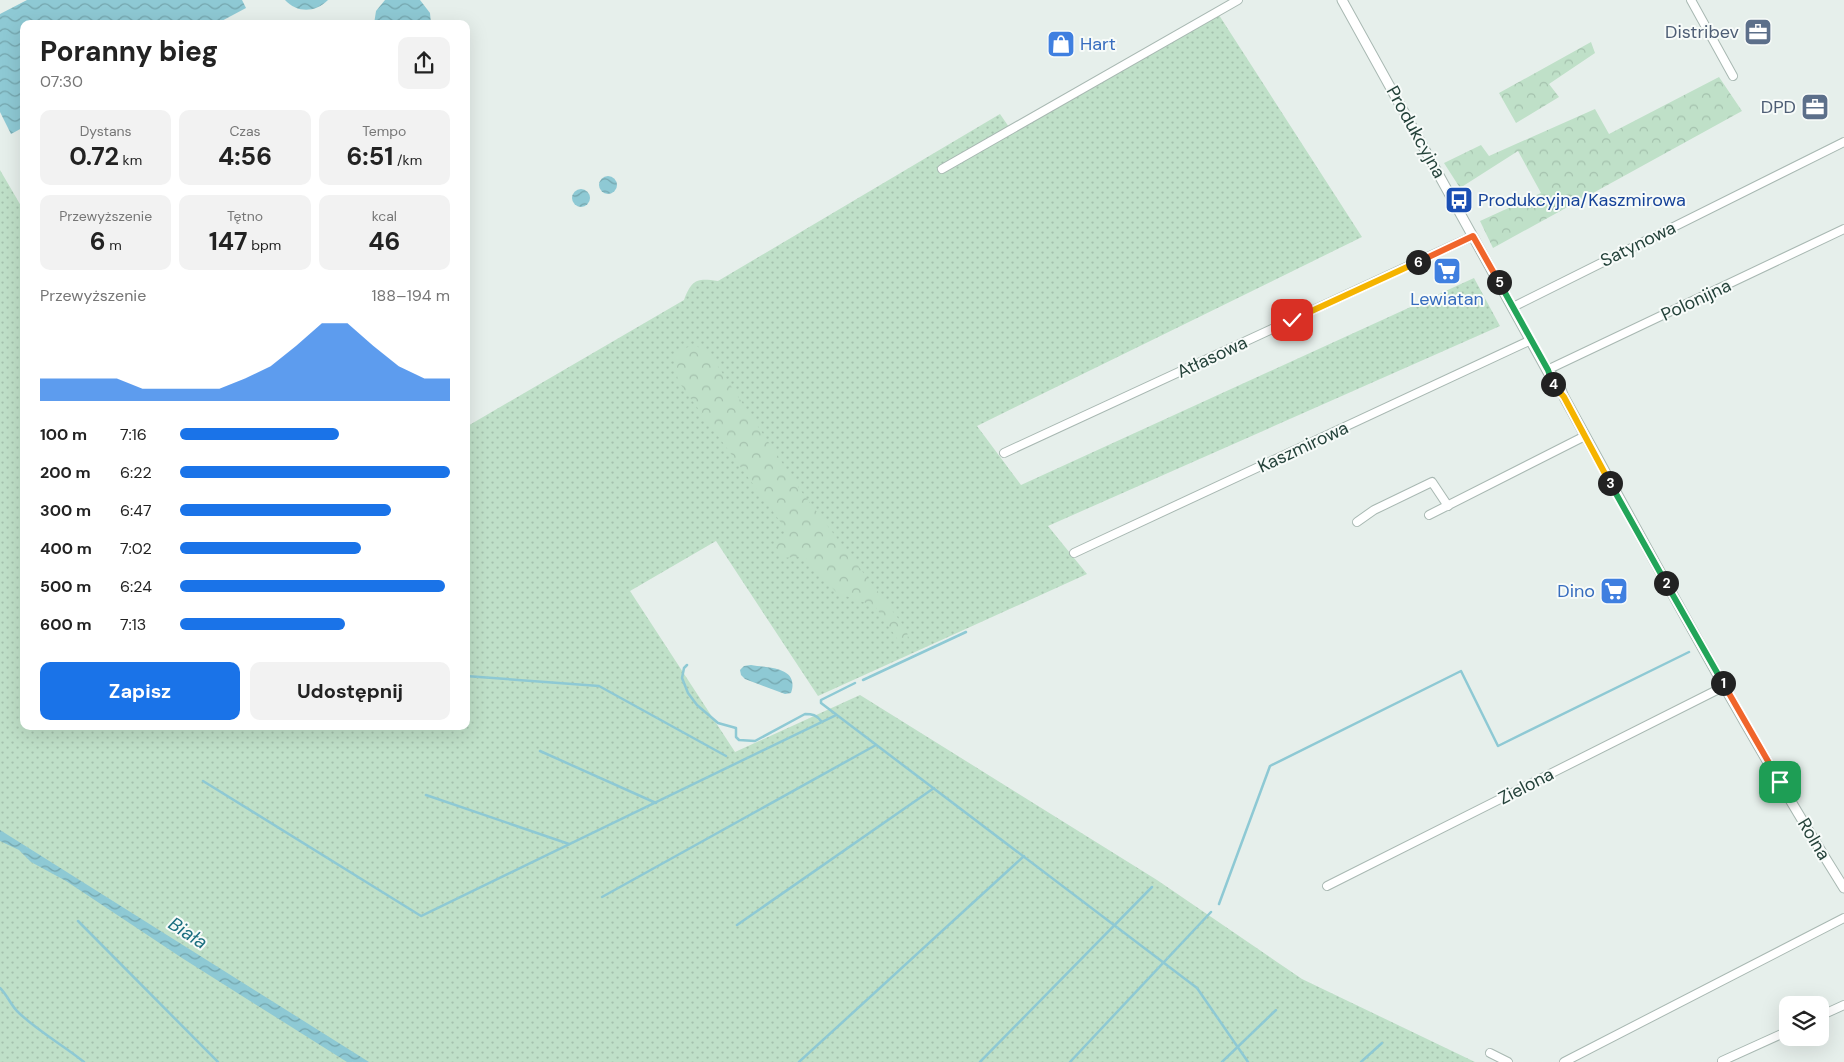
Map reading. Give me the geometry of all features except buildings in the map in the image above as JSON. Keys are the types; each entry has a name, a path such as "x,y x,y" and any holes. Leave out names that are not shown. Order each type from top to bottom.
{"street":[{"path":"942,169 1238,0"},
{"name":"Produkcyjna","path":"1342,0 1548,370"},
{"path":"1691,0 1733,76"},
{"name":"Satynowa","path":"1513,306 1844,142"},
{"name":"Polonijna","path":"1548,370 1844,229"},
{"name":"Atłasowa","path":"1004,453 1473,236"},
{"name":"Kaszmirowa","path":"1074,553 1531,340"},
{"name":"Rolna","path":"1548,370 1557,380 1585,436 1725,686 1844,888"},
{"path":"1429,515 1585,436"},
{"path":"1357,522 1374,510 1432,482 1448,506"},
{"name":"Zielona","path":"1327,886 1725,686"},
{"path":"1564,1062 1844,918"},
{"path":"1829,1012 1844,1005"},
{"path":"1722,1061 1779,1035"},
{"path":"1490,1053 1508,1062"}],"green space":[{"path":"1217,12 1362,237 977,426 1021,485 1474,278 1500,326 1048,526 1087,574 818,696 716,541 630,591 735,752 860,695 1157,880 1302,979 1475,1062 0,1062 0,170 20,204 20,730 470,730 470,425 684,300 690,288 696,282 700,280 718,281 1000,114 1011,130"},
{"path":"1591,42 1595,53 1549,84 1559,97 1516,123 1499,93"},
{"path":"1719,77 1742,111 1493,248 1480,221 1541,193 1518,151 1460,188 1444,163 1481,145 1489,156 1595,109 1609,134"},
{"path":"694,344 711,356 801,491 907,630 908,640 898,640 875,606 837,593 804,556 783,558 776,545 787,531 678,381 674,354"}],"water":[{"path":"27,0 242,0 246,8 224,20 20,20 20,129 11,134 0,112 0,14"},
{"path":"285,0 328,0 317,7 306,10 295,7"},
{"path":"385,0 420,0 430,13 431,20 375,20 376,11"},
{"path":"608,176 614,179 617,185 614,191 608,194 602,191 599,185 602,179"},
{"path":"581,189 587,192 590,198 587,204 581,207 575,204 572,198 575,192"},
{"path":"744,666 773,668 787,673 793,684 791,693 785,694 745,679 741,675 740,670"},
{"path":"0,830 369,1062 347,1062 182,958 66,881 31,862 19,850 0,841"}],"waterway":[{"path":"863,680 966,632"},
{"path":"1219,904 1270,766 1461,671 1498,746 1689,652"},
{"path":"687,665 684,668 682,678 688,693 697,705 718,723 736,728 736,737 739,740 755,741 805,714 814,715 821,721"},
{"path":"470,676 599,686 726,756"},
{"path":"855,683 821,700 821,703 1197,988 1248,1062"},
{"path":"203,781 421,916 836,715"},
{"path":"602,897 876,745"},
{"path":"540,751 656,803"},
{"path":"737,925 934,788"},
{"path":"426,795 569,844"},
{"path":"799,1062 1024,856"},
{"path":"980,1062 1152,887"},
{"path":"1070,1062 1211,912"},
{"path":"78,921 218,1062"},
{"path":"0,988 16,1010 27,1020 84,1062"},
{"path":"1222,1062 1276,1010"},
{"path":"1361,1062 1382,1043"}],"place":[{"name":"Distribev","path":"1758,32"},
{"name":"Hart","path":"1061,44"},
{"name":"DPD","path":"1815,107"},
{"name":"Produkcyjna/Kaszmirowa","path":"1459,200"},
{"name":"Lewiatan","path":"1447,271"},
{"name":"Dino","path":"1614,591"}],"route":[{"path":"1292,320 1473,236 1548,370 1552,383 1564,397 1621,502 1780,782"}],"water label":[{"name":"Biała","path":"188,933"}]}
